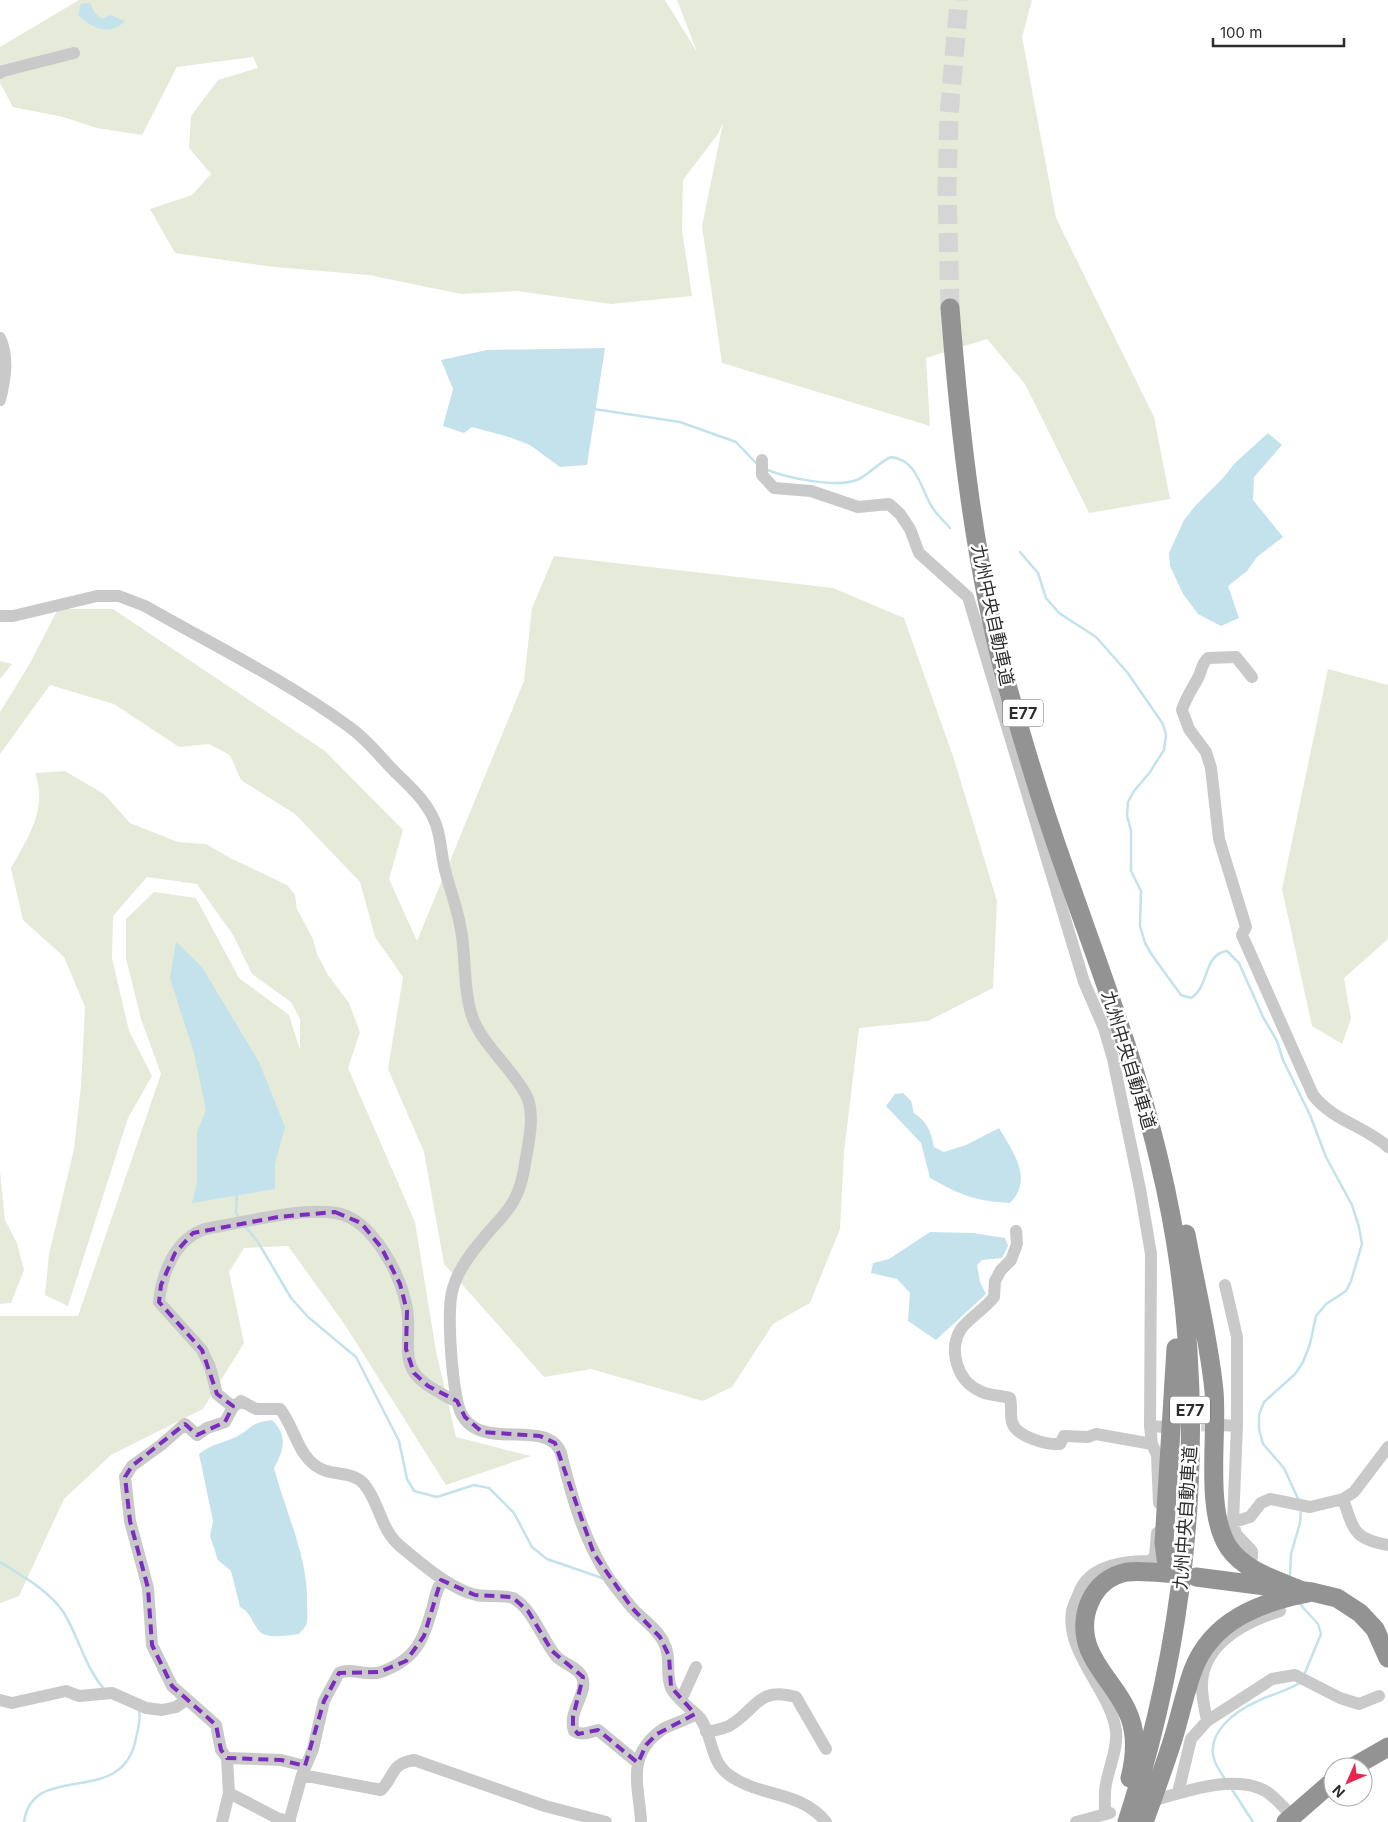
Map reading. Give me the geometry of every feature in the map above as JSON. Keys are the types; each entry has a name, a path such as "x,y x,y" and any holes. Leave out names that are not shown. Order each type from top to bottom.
{"highway":[{"name":"九州中央自動車道","path":"1127,1822 1159,1709 1172,1648 1183,1568 1191,1440 1187,1336 1170,1214 1146,1112 1111,1001 1062,862 1006,681 986,590 968,488 958,412 954,308 975,486 993,589 1016,690 1037,764 1152,1104 1177,1213 1195,1325 1198,1474 1192,1563 1186,1612 1170,1693 1136,1822"},
{"path":"1110,1816 1132,1770 1135,1744 1131,1720 1124,1702 1090,1651 1084,1634 1084,1619 1089,1602 1099,1588 1111,1578 1128,1572 1173,1574 1164,1543 1176,1365 1175,1294 1167,1236 1154,1172 1111,1001"},
{"path":"1152,1104 1174,1172 1214,1391 1216,1500 1220,1526 1228,1546 1241,1562 1260,1573 1307,1592"},
{"path":"1196,1577 1307,1592 1337,1598 1360,1613 1374,1629 1388,1658"},
{"path":"1144,1822 1173,1739 1194,1668 1206,1647 1221,1630 1238,1616 1279,1598 1307,1592"},
{"path":"1370,1757 1388,1747"},
{"path":"1292,1820 1323,1791"}],"street":[{"path":"0,73 3,70 74,53"},
{"path":"0,338 5,349 6,368 0,400"},
{"path":"762,460 762,475 774,488 811,491 858,507 889,504 900,514 910,529 919,553 968,597 1084,982 1104,1028 1112,1059 1140,1189 1151,1254 1150,1426 1152,1444 1157,1455 1159,1516 1154,1556 1150,1561 1130,1561 1095,1571 1081,1587 1072,1611 1073,1627 1084,1660 1109,1705 1116,1732 1106,1785 1110,1816 1076,1822"},
{"path":"0,616 13,616 97,596 119,596 145,606 300,694 351,727 411,787 431,811 438,831 461,930 463,970 471,1015 488,1044 527,1098 530,1117 522,1181 513,1206 469,1257 452,1288 450,1312 457,1401 464,1417 482,1432 540,1436 555,1442 561,1453 581,1526 594,1554 627,1601 664,1643 670,1661 669,1682 672,1690 703,1724 717,1761 729,1775 762,1792 782,1795 815,1809 826,1822"},
{"path":"1252,677 1236,657 1208,658 1203,662 1199,676 1187,695 1182,710 1189,729 1206,752 1211,768 1219,839 1246,927 1242,935 1313,1096 1332,1114 1374,1134 1388,1147"},
{"path":"233,1406 217,1394 210,1367 202,1350 159,1302 161,1285 175,1254 193,1233 205,1229 308,1213 335,1212 351,1216 361,1223 381,1247 400,1284 407,1311 406,1350 414,1373 420,1381 457,1401"},
{"path":"1016,1231 1017,1244 1011,1260 994,1282 994,1297 988,1305 961,1329 953,1348 958,1367 968,1383 980,1392 1010,1398 1012,1423 1020,1432 1037,1440 1053,1445 1060,1444 1064,1436 1088,1437 1096,1434 1152,1444"},
{"path":"1225,1285 1237,1337 1233,1522 1236,1534 1252,1551 1252,1557"},
{"path":"222,1822 229,1793 227,1758 221,1750 213,1722 172,1686 152,1645 148,1588 130,1522 125,1477 132,1466 156,1450 185,1424 197,1435 207,1428 225,1422 233,1406 241,1401 256,1409 280,1409 287,1418 308,1460 328,1473 351,1475 361,1481 369,1491 388,1534 443,1580 462,1591 494,1597 512,1597 521,1604 528,1611 552,1651 565,1664 579,1671 583,1677 584,1685 574,1709 574,1731 578,1734 598,1730 638,1763"},
{"path":"1221,1425 1236,1426"},
{"path":"1150,1426 1165,1427"},
{"path":"1233,1522 1250,1517 1264,1500 1274,1498 1310,1506 1343,1499 1354,1492 1388,1447"},
{"path":"1343,1499 1354,1528 1368,1541 1388,1545"},
{"path":"229,1793 287,1822 313,1749 324,1701 339,1673 350,1670 370,1674 380,1672 406,1661 424,1636 443,1580"},
{"path":"1207,1721 1202,1683 1205,1665 1211,1653 1234,1633 1255,1619 1280,1611"},
{"path":"681,1700 696,1668"},
{"path":"1178,1793 1191,1739 1207,1721 1272,1679 1295,1675 1340,1698 1359,1704 1379,1696"},
{"path":"0,1700 12,1703 66,1691 79,1696 106,1693 146,1708 154,1709 176,1707 186,1700"},
{"path":"706,1732 728,1726 763,1696 784,1694 796,1697 826,1749"},
{"path":"641,1822 636,1792 638,1763 646,1745 657,1734 695,1714"},
{"path":"227,1758 281,1760 304,1770 382,1790 394,1769 400,1764 414,1760 545,1806 606,1822"},
{"path":"1155,1800 1178,1793 1243,1783 1267,1792 1292,1820"}],"highlighted area":[{"path":"335,1212 361,1223 381,1247 400,1284 407,1311 406,1349 414,1373 428,1386 457,1401 465,1417 482,1432 540,1436 555,1443 594,1554 632,1608 660,1637 669,1656 671,1687 695,1714 657,1734 646,1745 638,1763 598,1730 578,1734 573,1728 573,1717 583,1677 552,1651 528,1611 512,1597 475,1595 441,1580 424,1636 406,1661 379,1672 339,1673 324,1701 305,1766 281,1760 227,1758 221,1750 216,1725 172,1686 152,1645 148,1588 130,1521 125,1477 132,1466 185,1424 197,1435 225,1422 233,1406 217,1394 202,1350 159,1302 161,1285 175,1253 193,1233 278,1217"}],"green space":[{"path":"79,0 665,0 697,52 677,0 1032,0 1022,37 1056,218 1154,417 1170,499 1089,513 1025,384 987,339 926,358 930,426 722,363 702,226 723,123 718,134 683,180 682,229 692,296 611,304 517,291 461,294 369,275 274,267 175,253 150,209 192,195 211,174 189,148 191,116 218,80 258,68 253,57 177,67 142,135 97,128 63,117 13,107 0,83 0,47"},
{"path":"554,556 833,588 904,618 954,759 997,901 993,988 928,1021 859,1028 844,1152 840,1229 810,1303 773,1324 732,1387 703,1401 591,1369 544,1377 444,1264 424,1152 388,1069 403,977 375,937 360,882 295,814 241,780 230,755 209,744 179,747 114,704 50,685 0,754 0,712 29,665 58,609 113,609 325,751 403,830 389,879 417,941 524,681 532,608"},
{"path":"0,661 12,664 0,679"},
{"path":"1328,669 1388,685 1388,939 1344,978 1351,1019 1342,1044 1312,1026 1282,889"},
{"path":"65,771 104,794 130,823 178,842 206,844 230,858 287,885 295,895 297,909 313,939 317,954 328,975 349,1003 360,1032 348,1068 415,1222 436,1351 456,1437 531,1456 446,1485 345,1325 288,1246 244,1248 229,1272 244,1343 203,1409 111,1455 64,1499 19,1596 0,1603 0,1316 78,1316 161,1074 141,1019 126,958 126,919 154,892 196,898 239,978 289,1015 300,1050 300,1019 291,1002 252,974 233,935 197,884 147,877 113,916 112,958 129,1031 152,1076 128,1118 68,1306 45,1295 49,1254 74,1149 81,1086 85,1007 64,957 23,920 11,868 24,845 38,811 39,798 35,773"},
{"path":"0,1172 5,1220 17,1243 24,1270 11,1303 0,1304"}],"water":[{"path":"90,3 94,12 102,19 110,15 125,21 113,29 107,30 89,24 78,15 81,4"},
{"path":"605,348 587,465 560,467 530,445 509,437 472,427 464,433 443,426 453,389 441,360 487,350"},
{"path":"1268,433 1282,445 1254,477 1253,500 1283,537 1257,557 1247,571 1228,586 1239,618 1221,626 1198,614 1183,594 1170,566 1169,553 1184,520 1196,505 1235,463"},
{"path":"176,942 202,967 259,1062 285,1127 275,1164 275,1189 192,1203 197,1182 197,1132 206,1110 194,1053 170,978"},
{"path":"903,1093 911,1101 914,1113 928,1127 934,1147 944,1152 966,1145 999,1128 1015,1156 1021,1175 1017,1194 1010,1203 977,1199 950,1189 930,1178 921,1143 886,1106 895,1094"},
{"path":"930,1232 973,1233 1005,1238 1008,1246 1002,1258 982,1260 977,1265 980,1282 986,1294 936,1340 908,1321 910,1293 897,1279 871,1273 873,1263 889,1259"},
{"path":"272,1420 280,1431 283,1443 274,1468 301,1553 307,1588 307,1624 299,1634 278,1636 266,1635 258,1630 248,1613 240,1607 231,1571 218,1560 210,1536 213,1521 199,1454 236,1437 255,1424"}],"waterway":[{"path":"594,409 680,422 736,442 757,464"},
{"path":"765,469 799,479 839,483 859,479 891,457 900,459 912,469 934,510 950,528"},
{"path":"1020,552 1038,573 1046,598 1059,613 1096,637 1127,672 1163,724 1166,735 1164,750 1128,802 1127,815 1131,831 1131,871 1141,891 1140,926 1145,943 1181,995 1191,998 1197,993 1210,964 1219,953 1227,951 1239,963 1263,1017 1277,1041 1283,1060 1310,1115 1326,1157 1352,1205 1359,1227 1362,1244 1351,1281 1346,1291 1326,1304 1316,1316 1310,1344 1303,1362 1295,1374 1264,1402 1259,1415 1259,1429 1263,1444 1284,1468 1299,1501"},
{"path":"237,1192 236,1213 239,1218"},
{"path":"244,1225 258,1242 291,1298 308,1317 356,1357 399,1441 407,1479 414,1491 437,1497 474,1485 489,1488 514,1513 532,1547 547,1559 605,1579"},
{"path":"1290,1575 1291,1554 1300,1523 1301,1509"},
{"path":"0,1562 35,1584 58,1605 64,1613 87,1662 104,1689"},
{"path":"1298,1602 1318,1624 1321,1634 1304,1675"},
{"path":"1225,1779 1215,1762 1213,1749 1219,1731 1225,1723 1250,1705 1301,1682"},
{"path":"24,1822 31,1803 43,1792 97,1780 114,1773 128,1760 138,1731 139,1711"},
{"path":"1231,1788 1253,1822"}],"tunnel":[{"path":"950,308 947,189 949,116 959,0"},
{"path":"1183,1426 1221,1425"}]}
